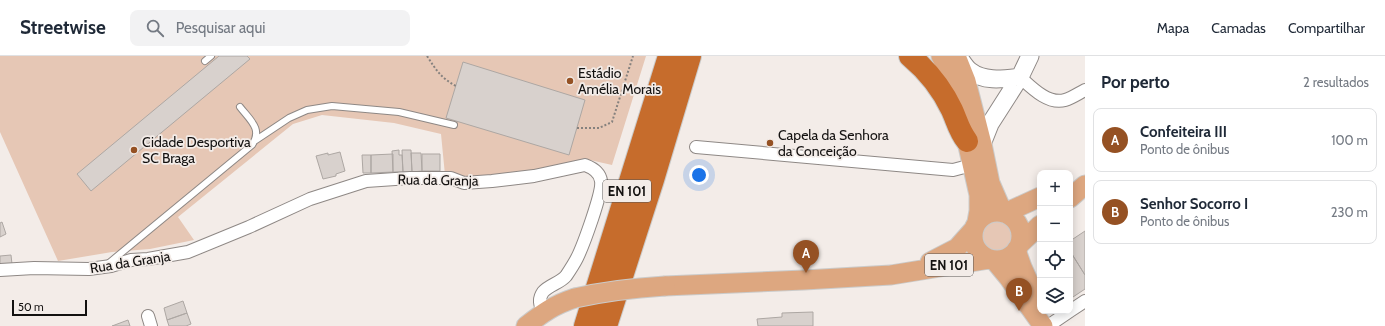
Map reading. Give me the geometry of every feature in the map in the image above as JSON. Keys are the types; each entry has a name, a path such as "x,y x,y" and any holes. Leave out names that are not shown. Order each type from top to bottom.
{"highway":[{"name":"EN 101","path":"585,326 669,56"},
{"name":"EN 101","path":"606,326 653,180 690,56"},
{"path":"653,180 663,164 688,85 699,56"},
{"path":"910,56 923,66 943,94 953,112 960,132 975,142"}],"main road":[{"path":"941,56 949,72 990,183 1004,213"},
{"path":"957,56 966,81 975,142 972,165 979,195 979,211 972,237 974,244 978,251 991,259 1008,276 1043,326"},
{"path":"1073,180 1085,173"},
{"path":"1073,195 1085,185"},
{"path":"1004,213 1037,198"},
{"path":"975,226 982,216 990,213 997,212 1011,216 1019,227 1021,233 1018,247 1022,267 1037,301"},
{"name":"EN 101","path":"908,272 934,261 957,248 975,226"},
{"path":"991,259 999,260 1007,258 1037,228"},
{"name":"EN 101","path":"526,326 543,312 561,303 575,298 626,288 804,280 891,274 991,259"},
{"path":"1042,314 1048,326"}],"street":[{"path":"957,56 970,71 982,78 1001,80 1020,77"},
{"path":"975,142 990,124 1020,77 1030,56"},
{"path":"1020,77 1034,90 1053,101 1064,100 1085,90"},
{"path":"696,147 953,170 972,165"},
{"name":"Rua da Granja","path":"0,270 19,268 89,269 132,260 148,259 188,252 249,227 310,199 366,181 410,178 451,178 464,182 492,181 534,176 585,165 598,172 602,182 599,195 577,258 564,278 557,284 544,291 541,297 540,305 543,312"},
{"path":"1073,309 1085,301"},
{"path":"1048,326 1066,314"}],"lane":[{"path":"205,61 211,56"},
{"path":"103,267 248,149 256,140 289,118 307,110 332,106 399,112 454,126"},
{"path":"240,107 256,126 256,140"}],"path":[{"path":"427,56 437,72 448,82 456,86"},
{"path":"577,128 599,128 612,122 633,56"}],"shaded area":[{"name":"Cidade Desportiva SC Braga","path":"0,56 646,56 612,165 590,160 572,165 487,179 445,175 441,134 394,123 322,115 293,124 178,217 194,240 150,249 112,252 58,261 0,132"},
{"path":"998,219 1008,224 1012,230 1012,244 1008,250 1002,254 992,255 982,250 978,244 977,234 982,224 988,220"}],"building":[{"path":"219,56 247,56 250,59 91,191 77,174"},
{"path":"463,62 585,100 569,155 446,118"},
{"path":"399,150 399,155 402,155 403,172 393,172 392,151"},
{"path":"402,150 411,150 412,172 403,172"},
{"path":"340,152 345,171 336,174 336,176 323,179 316,156"},
{"path":"411,153 421,153 422,171 412,172"},
{"path":"393,154 393,172 371,173 371,155"},
{"path":"422,154 440,154 440,171 422,171"},
{"path":"362,155 371,155 371,173 363,173"},
{"path":"2,222 6,234 0,237 0,223"},
{"path":"1085,231 1085,275 1073,256 1073,239"},
{"path":"11,255 12,264 0,266 0,256"},
{"path":"1073,256 1085,275 1085,289 1073,297"},
{"path":"183,301 187,313 167,320 164,308"},
{"path":"813,312 813,326 758,326 757,319 782,317 782,313"},
{"path":"187,313 191,324 186,326 169,326 167,320"},
{"path":"128,320 130,326 112,326"}],"place":[{"name":"Estádio Amélia Morais","path":"570,81"},
{"name":"Capela da Senhora da Conceição","path":"770,143"},
{"name":"Cidade Desportiva SC Braga","path":"134,150"},
{"name":"Confeiteira III","path":"806,273"},
{"name":"Senhor Socorro I","path":"1019,311"}]}
